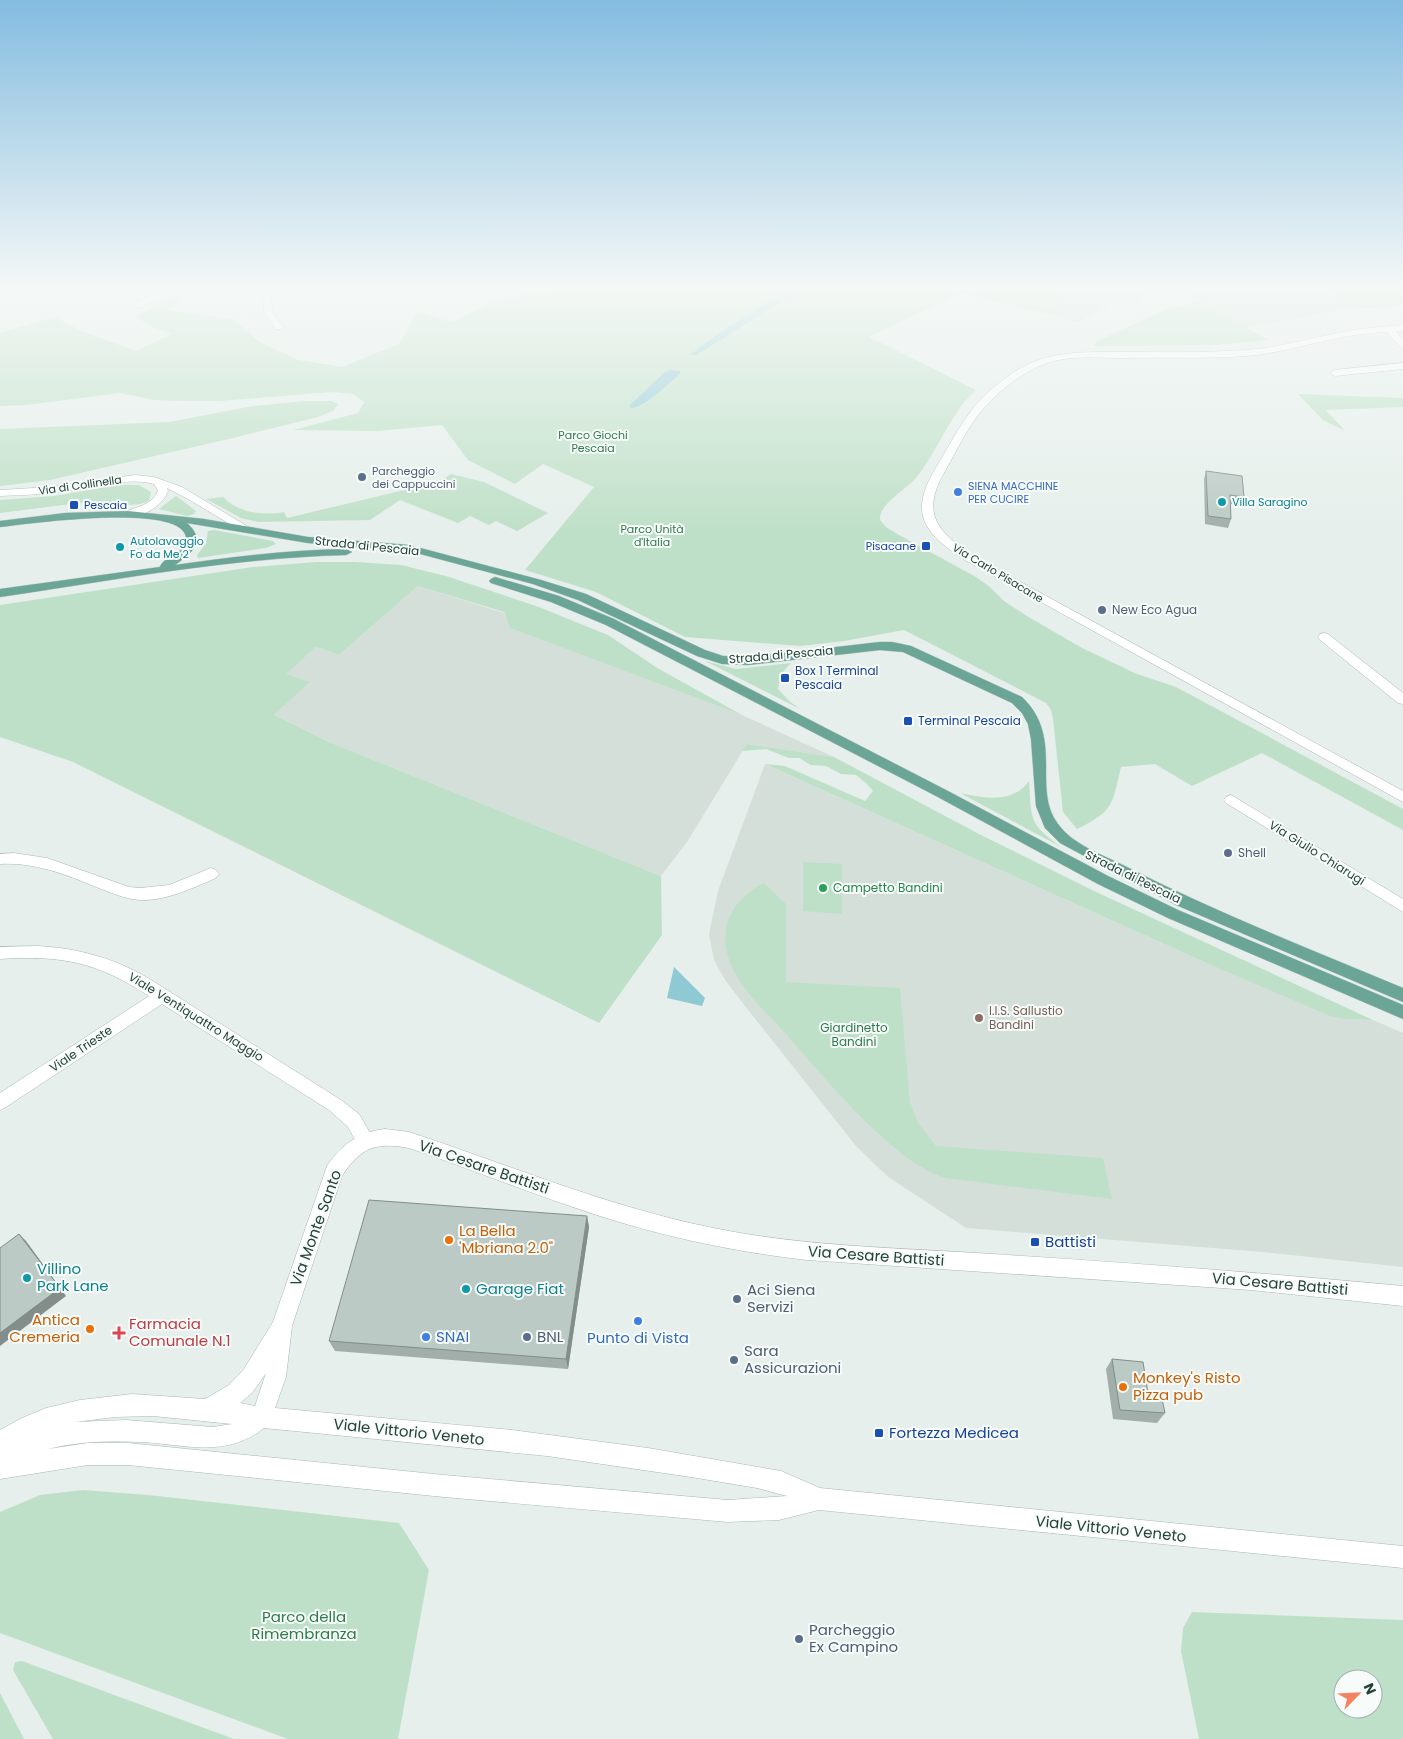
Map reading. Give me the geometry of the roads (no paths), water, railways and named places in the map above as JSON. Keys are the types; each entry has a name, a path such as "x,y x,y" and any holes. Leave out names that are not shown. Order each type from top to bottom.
{"main road":[{"name":"Strada di Pescaia","path":"0,524 65,516 128,514 204,522 308,540 409,548 521,578 594,602 640,622 691,649 722,660 748,661 880,646 908,649 1026,706 1034,721 1045,813 1058,834 1072,845 1181,901 1403,996"},
{"path":"164,517 179,523 189,531 191,540 185,554"},
{"path":"160,570 185,554 199,542 204,522"},
{"name":"Strada di Pescaia","path":"0,593 303,552 369,553 406,557 561,602 602,618 645,639 1141,898 1216,933 1403,1012"}],"street":[{"name":"Via Carlo Pisacane","path":"1026,370 997,390 978,408 935,480 926,508 928,519 938,534 969,558 1403,797"},
{"path":"1335,373 1363,370"},
{"name":"Via di Collinella","path":"0,493 50,490 135,478 148,478 174,487 244,528"},
{"path":"128,514 153,505 159,500 163,491 159,483"},
{"path":"199,502 204,522"},
{"path":"1324,637 1403,700"},
{"name":"Via Giulio Chiarugi","path":"1231,800 1403,906"},
{"path":"0,859 13,857 34,859 128,893 139,895 161,894 211,874"},
{"name":"Viale Ventiquattro Maggio","path":"0,953 48,952 86,958 112,967 162,996 335,1105 353,1120 365,1140"},
{"name":"Viale Trieste","path":"0,1102 162,996"},
{"name":"Via Cesare Battisti","path":"365,1140 388,1137 408,1140 602,1208 696,1234 754,1245 807,1251 1251,1281 1403,1296"},
{"name":"Via Monte Santo","path":"261,1417 276,1378 282,1326 334,1172 346,1154 365,1140"},
{"name":"Via Monte Santo","path":"206,1409 229,1399 238,1392 252,1374 282,1326"},
{"name":"Viale Vittorio Veneto","path":"0,1442 27,1425 51,1417 82,1411 133,1405 206,1409 261,1417 590,1451 757,1477 780,1482 819,1499 1403,1557"},
{"path":"0,1455 56,1436 90,1432 132,1432 213,1438 243,1431 261,1417"},
{"name":"Viale Vittorio Veneto","path":"0,1468 88,1454 120,1453 591,1500 718,1510 756,1511 779,1509 819,1499"}],"water":[{"path":"670,370 680,371 680,374 650,400 630,408 629,406 665,372"},
{"path":"674,967 705,998 702,1006 667,998"}],"place":[{"name":"Parcheggio dei Cappuccini","path":"362,477"},
{"name":"SIENA MACCHINE PER CUCIRE","path":"958,492"},
{"name":"Villa Saragino","path":"1222,502"},
{"name":"Pescaia","path":"74,505"},
{"name":"Pisacane","path":"926,546"},
{"name":"Autolavaggio Fo da Me 2","path":"120,547"},
{"name":"New Eco Agua","path":"1102,610"},
{"name":"Box 1 Terminal Pescaia","path":"785,678"},
{"name":"Terminal Pescaia","path":"908,721"},
{"name":"Shell","path":"1228,853"},
{"name":"Campetto Bandini","path":"823,888"},
{"name":"I.I.S. Sallustio Bandini","path":"979,1018"},
{"name":"La Bella 'Mbriana 2.0\"","path":"449,1240"},
{"name":"Battisti","path":"1035,1242"},
{"name":"Villino Park Lane","path":"27,1278"},
{"name":"Garage Fiat","path":"466,1289"},
{"name":"Aci Siena Servizi","path":"737,1299"},
{"name":"Punto di Vista","path":"638,1321"},
{"name":"Antica Cremeria","path":"90,1329"},
{"name":"Farmacia Comunale N.1","path":"119,1333"},
{"name":"SNAI","path":"426,1337"},
{"name":"BNL","path":"527,1337"},
{"name":"Sara Assicurazioni","path":"734,1360"},
{"name":"Monkey's Risto Pizza pub","path":"1123,1387"},
{"name":"Fortezza Medicea","path":"879,1433"},
{"name":"Parcheggio Ex Campino","path":"799,1639"}],"park label":[{"name":"Parco Giochi Pescaia","path":"593,441"},
{"name":"Parco Unità d'Italia","path":"652,535"},
{"name":"Giardinetto Bandini","path":"854,1035"},
{"name":"Parco della Rimembranza","path":"304,1626"}]}
